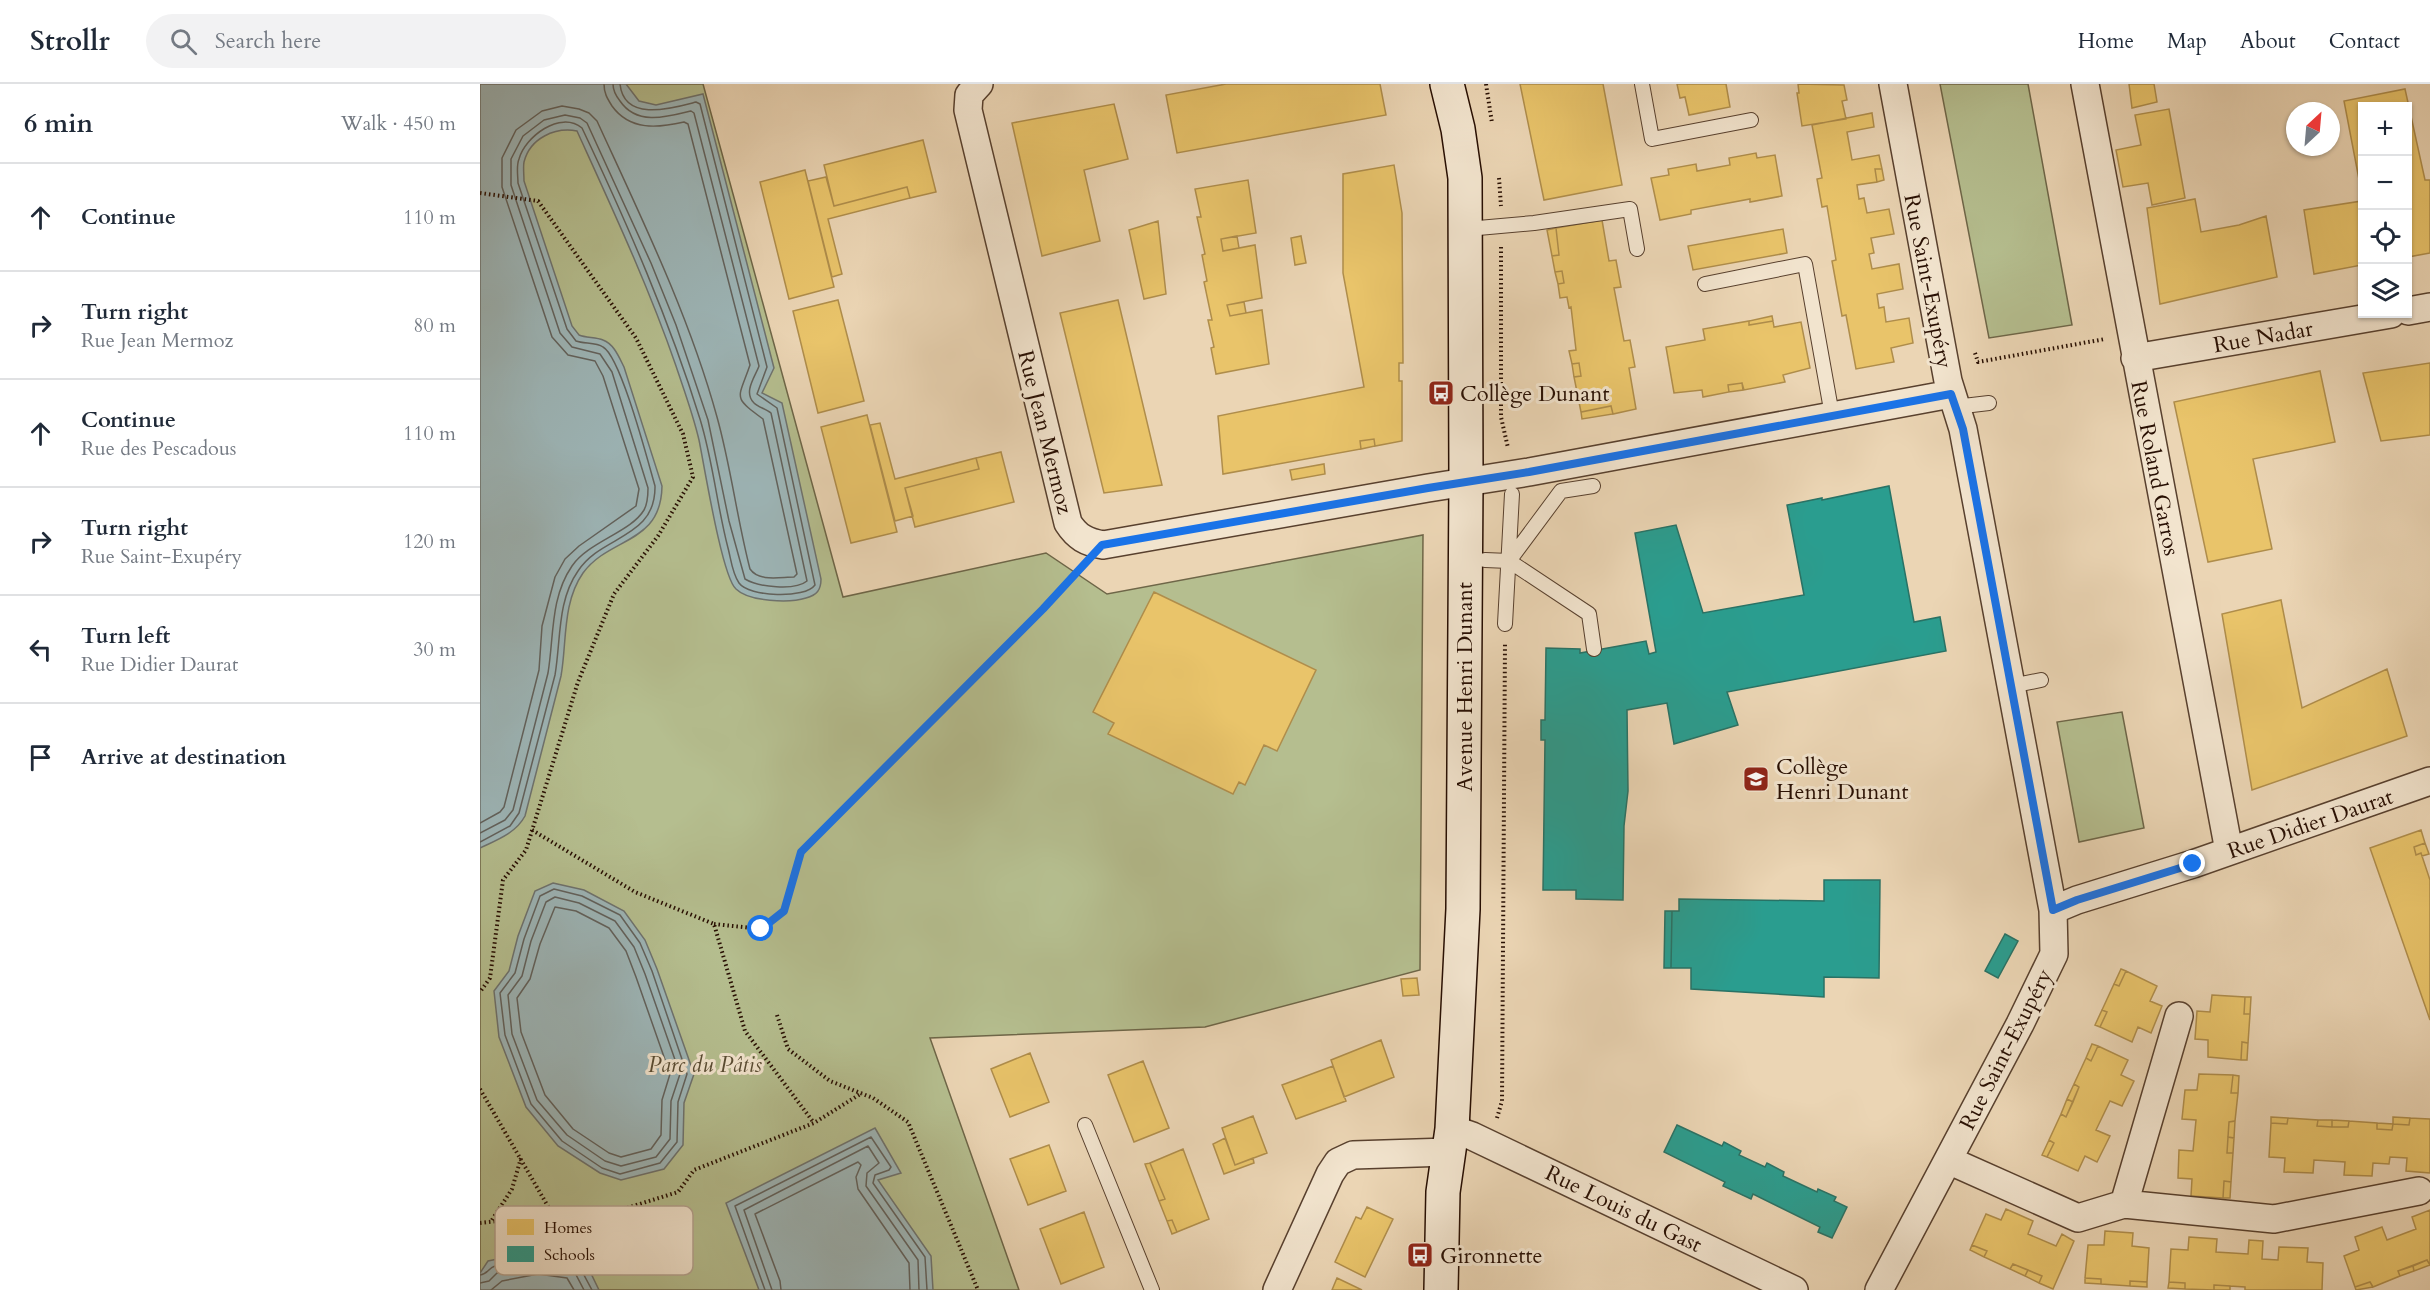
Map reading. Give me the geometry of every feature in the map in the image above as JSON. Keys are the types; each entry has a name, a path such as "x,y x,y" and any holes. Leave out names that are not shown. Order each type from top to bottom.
{"street":[{"name":"Rue Jean Mermoz","path":"979,84 969,95 968,110 1068,523 1076,535 1089,542 1102,545"},
{"name":"Avenue Henri Dunant","path":"1441,1290 1443,1192 1450,1141 1463,909 1466,482 1467,229 1465,178 1458,129 1447,84"},
{"name":"Rue Saint-Exupéry","path":"1879,1290 2020,1024 2054,954 2053,910 1963,429 1953,401 1893,84"},
{"name":"Rue Roland Garros","path":"2085,84 2229,851"},
{"path":"2412,310 2430,307"},
{"name":"Rue Nadar","path":"2134,346 2359,318"},
{"path":"1102,545 1832,415 1953,401"},
{"name":"Rue Didier Daurat","path":"2053,910 2430,781"},
{"path":"2124,1204 2179,1016"},
{"name":"Rue Louis du Gast","path":"1450,1141 1472,1136 1794,1290"},
{"path":"1275,1282 1338,1162 1353,1155 1450,1141"},
{"path":"1948,1160 2078,1218 2124,1204 2274,1219 2419,1191"}],"lane":[{"path":"1642,84 1652,139 1751,120"},
{"path":"1467,229 1534,223 1630,208 1637,249"},
{"path":"1705,284 1805,264 1832,415"},
{"path":"1953,401 1989,403"},
{"path":"1509,561 1561,488 1593,486"},
{"path":"1505,624 1512,494"},
{"path":"1485,560 1509,561 1589,614 1594,649"},
{"path":"2011,686 2041,680"},
{"path":"1085,1125 1152,1290"}],"path":[{"path":"480,193 538,201 636,338 683,434 693,477 658,536 614,594 578,682 526,850 502,880 490,978 480,992"},
{"path":"1501,238 1501,417 1509,452"},
{"path":"1972,344 1978,362 2134,346"},
{"path":"532,830 635,892 714,924 761,929 784,911 801,852 1043,609 1102,545"},
{"path":"1495,1125 1502,1101 1505,624"},
{"path":"714,924 745,1031 814,1123"},
{"path":"777,1015 788,1049 830,1081 862,1093 908,1122 978,1290"},
{"path":"480,1089 548,1206"},
{"path":"633,1206 678,1192 694,1170 814,1123 862,1093"},
{"path":"501,1206 512,1189 521,1158"},
{"path":"492,1221 495,1216"},
{"path":"480,1223 495,1221"}],"green space":[{"name":"Parc du Pâtis","path":"480,84 703,84 843,597 1046,553 1107,594 1423,535 1420,970 1205,1027 930,1038 1019,1290 480,1290"},
{"path":"1940,84 2028,84 2072,325 1989,338"},
{"path":"2122,712 2144,828 2079,842 2057,722"}],"water":[{"path":"480,84 626,84 639,101 656,105 703,94 774,368 762,393 782,403 821,579 816,594 799,600 760,599 750,597 736,589 719,543 699,440 691,411 642,276 577,131 560,131 544,136 532,146 527,154 524,164 524,181 572,326 579,335 607,342 618,355 624,367 662,486 659,505 653,519 644,530 594,561 576,585 568,610 561,676 525,816 517,827 480,848"},
{"path":"553,883 584,890 624,911 645,940 657,969 694,1074 684,1103 683,1145 664,1169 621,1180 600,1173 558,1146 526,1107 499,1037 494,991 509,971 518,936 535,891"},
{"path":"875,1128 901,1173 878,1180 931,1256 933,1290 759,1290 726,1203"},
{"path":"495,1260 495,1275 592,1275 599,1290 480,1290 480,1273 488,1261"}],"building: Homes":[{"path":"1226,84 1380,84 1386,115 1177,153 1166,95"},
{"path":"1520,84 1603,84 1622,185 1544,200"},
{"path":"1677,84 1726,84 1730,107 1689,115 1685,97 1680,98"},
{"path":"1798,84 1844,85 1847,100 1842,101 1846,119 1802,126 1797,93 1799,93"},
{"path":"2129,84 2154,84 2157,102 2132,108"},
{"path":"2405,89 2408,102 2358,102 2358,174 2344,101"},
{"path":"1114,104 1128,159 1084,170 1100,241 1042,256 1012,123"},
{"path":"2169,109 2185,198 2152,205 2148,183 2123,187 2116,150 2141,145 2135,115"},
{"path":"1872,113 1874,127 1847,132 1852,160 1879,155 1882,169 1875,169 1877,182 1857,185 1859,199 1864,198 1867,213 1889,209 1894,234 1871,238 1874,253 1869,254 1872,269 1899,264 1903,289 1877,294 1879,308 1884,307 1886,322 1909,318 1913,343 1891,348 1894,362 1856,369 1846,315 1842,316 1832,261 1836,260 1827,206 1822,207 1817,179 1822,178 1812,125"},
{"path":"2412,121 2425,180 2430,180 2430,253 2412,256"},
{"path":"923,140 936,192 910,198 907,187 834,206 824,165"},
{"path":"1756,153 1757,158 1775,155 1782,196 1750,202 1750,199 1691,210 1691,214 1660,220 1651,178 1669,175 1668,169 1696,164 1697,171 1730,165 1729,158"},
{"path":"1394,165 1402,213 1403,363 1399,363 1399,381 1402,381 1402,441 1375,446 1374,439 1360,441 1361,449 1223,474 1218,416 1364,387 1343,273 1343,174"},
{"path":"1875,169 1882,169 1884,180 1877,182"},
{"path":"805,170 834,287 789,299 760,182"},
{"path":"826,177 834,206 907,187 910,198 828,219 842,274 832,277 808,181"},
{"path":"1248,180 1256,233 1221,239 1223,251 1255,245 1262,298 1227,305 1230,316 1262,310 1269,364 1216,374 1211,348 1214,347 1208,320 1212,320 1204,282 1207,281 1202,255 1205,254 1197,217 1201,217 1195,189"},
{"path":"2195,199 2201,232 2239,225 2266,216 2277,277 2160,304 2147,208"},
{"path":"2358,202 2358,266 2314,274 2304,210"},
{"path":"1602,220 1609,261 1616,260 1621,287 1614,288 1624,341 1630,340 1635,367 1629,368 1636,409 1613,414 1611,406 1581,412 1574,377 1581,376 1579,363 1572,364 1569,351 1576,350 1571,307 1569,308 1567,297 1560,298 1558,284 1564,283 1562,271 1555,272 1552,256 1559,255 1556,228"},
{"path":"1158,221 1166,294 1144,299 1129,230"},
{"path":"1556,228 1559,255 1552,256 1547,230"},
{"path":"1783,229 1787,253 1693,270 1688,246"},
{"path":"1237,236 1239,248 1223,251 1221,239"},
{"path":"1301,236 1306,263 1295,265 1291,238"},
{"path":"1562,271 1564,283 1558,284 1555,272"},
{"path":"838,300 864,401 818,413 793,311"},
{"path":"1118,300 1162,485 1104,493 1060,313"},
{"path":"1244,302 1246,313 1230,316 1227,305"},
{"path":"1772,316 1773,321 1749,325 1749,321"},
{"path":"1749,321 1749,325 1773,321 1774,327 1801,322 1810,368 1783,375 1785,382 1744,390 1742,383 1728,385 1729,392 1703,397 1702,390 1674,393 1666,347 1705,340 1703,329"},
{"path":"1579,363 1581,376 1574,377 1572,364"},
{"path":"2430,363 2430,435 2381,441 2363,373"},
{"path":"2320,371 2335,442 2253,459 2272,549 2208,562 2174,402"},
{"path":"1742,383 1743,390 1729,392 1728,385"},
{"path":"1611,406 1613,414 1582,419 1581,412"},
{"path":"867,415 897,532 851,543 821,427"},
{"path":"880,423 895,479 976,458 979,469 905,488 913,516 895,521 870,425"},
{"path":"1374,439 1375,446 1361,449 1360,441"},
{"path":"1001,452 1014,502 915,527 905,488 979,469 976,458"},
{"path":"1324,464 1325,474 1292,480 1290,470"},
{"path":"1154,592 1316,670 1277,751 1264,745 1245,785 1239,782 1233,794 1108,734 1114,723 1093,712"},
{"path":"2281,600 2302,708 2387,669 2407,736 2252,790 2222,614"},
{"path":"2421,830 2425,843 2414,847 2416,855 2421,853 2430,880 2430,1020 2370,848"},
{"path":"2425,843 2429,854 2416,855 2414,847"},
{"path":"2121,969 2126,971 2119,986 2114,984"},
{"path":"2126,971 2157,986 2150,1001 2162,1006 2151,1033 2138,1027 2132,1042 2100,1027 2107,1012 2102,1010 2114,984 2119,986"},
{"path":"1417,978 1419,995 1403,996 1401,979"},
{"path":"2212,995 2245,997 2244,1014 2250,1014 2248,1043 2242,1042 2241,1060 2208,1057 2208,1040 2195,1039 2197,1011 2210,1012"},
{"path":"2245,997 2251,997 2250,1014 2244,1014"},
{"path":"2102,1010 2107,1012 2100,1027 2095,1025"},
{"path":"1381,1040 1394,1077 1344,1097 1331,1060"},
{"path":"2242,1042 2248,1043 2247,1060 2241,1060"},
{"path":"2092,1044 2098,1046 2091,1061 2086,1058"},
{"path":"2098,1046 2128,1060 2121,1075 2134,1081 2122,1106 2110,1101 2096,1130 2110,1136 2097,1162 2085,1156 2078,1171 2047,1157 2054,1143 2049,1140 2061,1114 2066,1117 2079,1087 2074,1084 2086,1058 2091,1061"},
{"path":"1030,1053 1049,1102 1010,1117 991,1069"},
{"path":"1143,1061 1169,1128 1134,1142 1108,1075"},
{"path":"1333,1066 1346,1101 1296,1119 1282,1085"},
{"path":"2199,1074 2233,1075 2231,1093 2238,1093 2235,1121 2229,1122 2227,1153 2233,1153 2231,1182 2224,1181 2223,1198 2191,1196 2192,1179 2178,1178 2179,1150 2193,1151 2196,1120 2182,1119 2185,1090 2197,1090"},
{"path":"2233,1075 2239,1076 2238,1093 2231,1093"},
{"path":"2074,1084 2079,1087 2073,1102 2067,1099"},
{"path":"2067,1099 2073,1102 2066,1117 2061,1114"},
{"path":"1253,1116 1267,1153 1235,1165 1222,1128"},
{"path":"2271,1117 2288,1118 2287,1124 2271,1123"},
{"path":"2393,1117 2410,1118 2409,1125 2393,1124"},
{"path":"2288,1118 2318,1120 2317,1126 2332,1127 2348,1127 2349,1121 2377,1123 2377,1129 2392,1130 2393,1124 2409,1125 2410,1118 2430,1119 2430,1173 2406,1171 2407,1158 2390,1157 2389,1164 2373,1163 2372,1176 2344,1175 2345,1162 2314,1160 2313,1173 2284,1172 2285,1158 2269,1157 2271,1123 2287,1124"},
{"path":"2318,1120 2332,1120 2332,1127 2317,1126"},
{"path":"2332,1120 2349,1121 2348,1127 2332,1127"},
{"path":"2235,1121 2234,1138 2228,1137 2229,1122"},
{"path":"2377,1123 2393,1124 2392,1130 2377,1129"},
{"path":"2228,1137 2234,1138 2233,1153 2227,1153"},
{"path":"1225,1138 1235,1165 1253,1158 1254,1163 1224,1174 1213,1144"},
{"path":"2049,1140 2054,1143 2047,1157 2042,1155"},
{"path":"1049,1145 1066,1191 1028,1205 1010,1159"},
{"path":"1183,1149 1209,1219 1177,1232 1172,1220 1167,1221 1159,1201 1165,1199 1150,1163"},
{"path":"1150,1163 1165,1199 1159,1201 1145,1164"},
{"path":"2224,1181 2231,1182 2230,1198 2223,1198"},
{"path":"1367,1207 1393,1219 1365,1277 1335,1262 1356,1217 1361,1219"},
{"path":"2006,1209 2033,1221 2028,1234 2056,1246 2062,1234 2074,1241 2053,1289 2039,1283 2042,1276 2013,1264 2010,1269 1984,1257 1987,1251 1972,1245 1986,1214 2001,1220"},
{"path":"2430,1210 2430,1265 2427,1260 2398,1271 2400,1276 2373,1287 2370,1282 2355,1287 2344,1256 2359,1250 2355,1237 2382,1227 2387,1240 2416,1229 2412,1217"},
{"path":"1084,1212 1104,1267 1061,1284 1040,1229"},
{"path":"1172,1220 1177,1232 1172,1234 1167,1221"},
{"path":"2105,1231 2133,1233 2132,1246 2149,1248 2147,1282 2130,1281 2130,1286 2101,1284 2101,1279 2085,1278 2088,1245 2104,1245"},
{"path":"2189,1237 2217,1239 2216,1252 2248,1254 2249,1240 2263,1241 2262,1259 2278,1260 2279,1247 2308,1248 2307,1262 2323,1263 2322,1290 2245,1290 2245,1287 2214,1285 2214,1290 2185,1289 2185,1283 2169,1282 2171,1249 2188,1250"},
{"path":"1972,1245 1987,1251 1984,1257 1970,1250"},
{"path":"2427,1260 2430,1265 2414,1271 2413,1266"},
{"path":"2013,1264 2028,1270 2025,1276 2010,1269"},
{"path":"2413,1266 2414,1271 2400,1276 2398,1271"},
{"path":"2028,1270 2042,1276 2039,1283 2025,1276"},
{"path":"1337,1278 1362,1290 1332,1290"},
{"path":"2085,1278 2101,1279 2101,1284 2085,1283"},
{"path":"2130,1281 2147,1282 2147,1287 2130,1286"},
{"path":"2169,1282 2185,1283 2185,1289 2168,1288"},
{"path":"2370,1282 2373,1287 2356,1290 2355,1287"},
{"path":"2214,1285 2230,1286 2230,1290 2214,1290"}],"building: Schools":[{"path":"1889,486 1914,622 1940,617 1946,651 1727,692 1738,725 1674,744 1667,703 1627,710 1628,791 1624,826 1623,900 1576,899 1576,890 1543,890 1545,740 1541,740 1541,720 1545,720 1546,648 1580,649 1580,653 1646,641 1649,654 1656,652 1635,533 1676,525 1703,613 1804,595 1787,505"},
{"path":"1824,880 1880,880 1879,978 1824,977 1824,997 1691,989 1691,968 1671,968 1672,911 1679,911 1679,899 1824,901"},
{"path":"1665,911 1672,911 1671,968 1664,968"},
{"path":"2005,934 2018,941 1998,978 1985,971"},
{"path":"1677,1125 1722,1146 1724,1142 1741,1151 1739,1155 1765,1167 1767,1163 1784,1172 1783,1176 1817,1192 1818,1189 1836,1197 1834,1201 1847,1207 1832,1238 1818,1232 1820,1227 1753,1194 1751,1199 1723,1186 1725,1182 1664,1152"}],"place":[{"name":"Collège Dunant","path":"1441,393"},
{"name":"Collège Henri Dunant","path":"1756,779"},
{"name":"Gironnette","path":"1420,1255"}],"route":[{"path":"761,929 784,911 801,852 1043,609 1102,545 1529,472 1951,394 1963,429 2053,910 2077,900 2193,864"}]}
